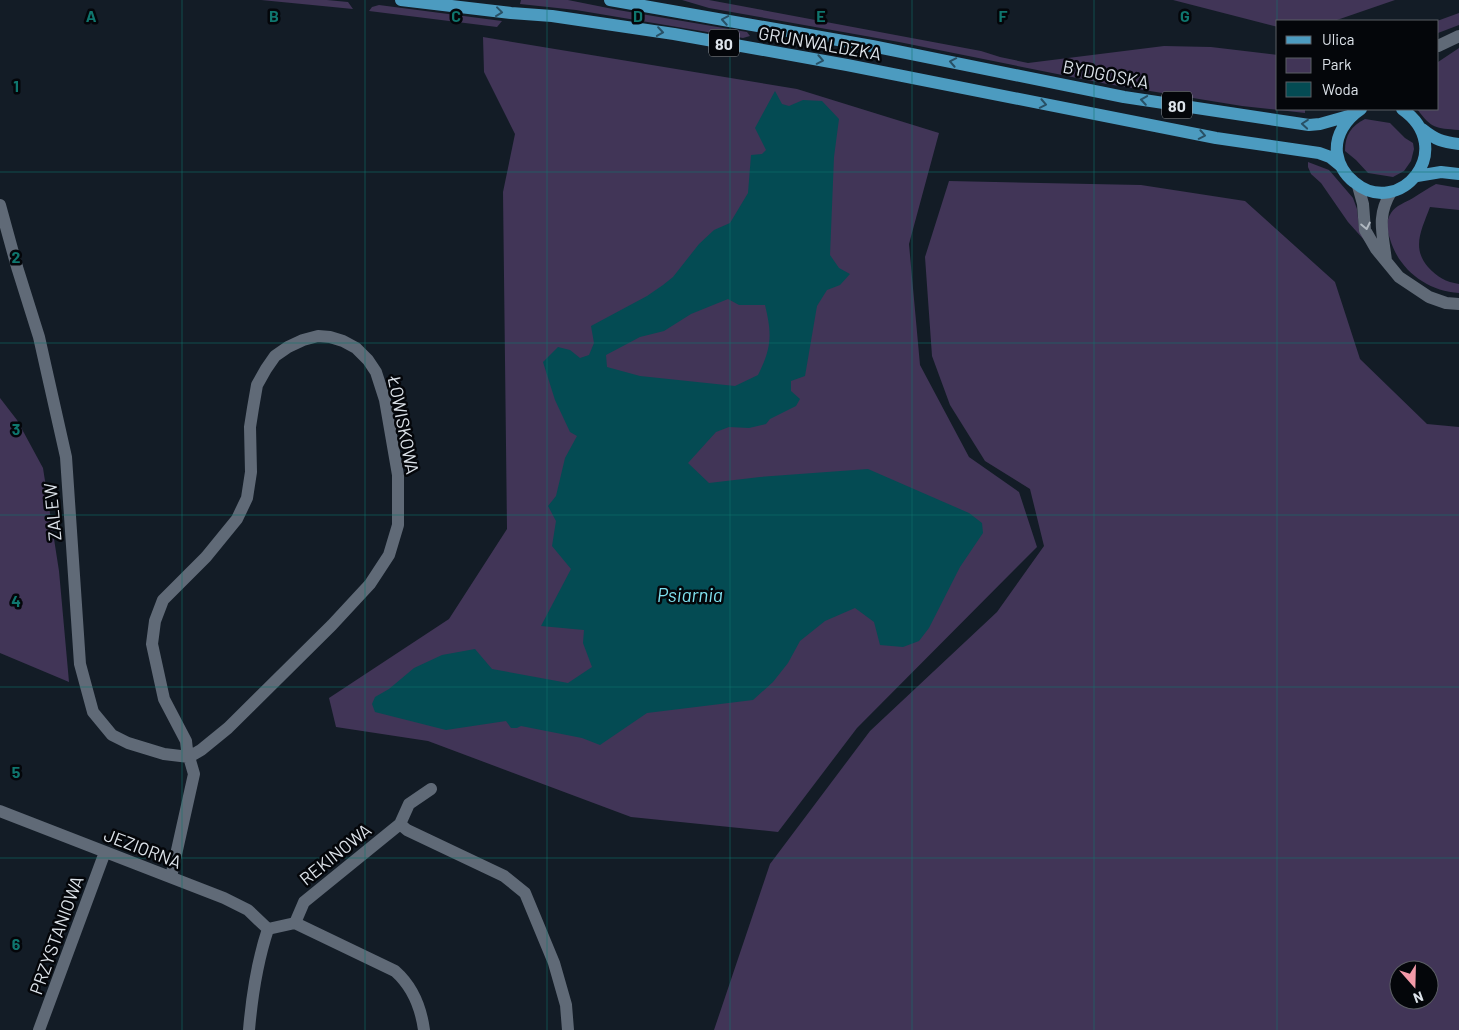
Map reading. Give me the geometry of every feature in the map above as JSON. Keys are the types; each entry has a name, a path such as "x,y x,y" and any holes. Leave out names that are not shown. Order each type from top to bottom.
{"main road":[{"name":"GRUNWALDZKA","path":"401,0 451,3 511,13 552,16 674,34 820,60 1216,138 1319,154 1330,157 1341,166"},
{"name":"GRUNWALDZKA","path":"610,0 815,36 1001,72"},
{"name":"BYDGOSKA","path":"1001,72 1124,97 1309,125 1320,124 1356,112"},
{"path":"1404,110 1413,116 1422,129 1433,138 1441,142 1459,144"},
{"name":"80","path":"1356,112 1343,125 1338,138 1337,152 1341,166 1348,177 1358,186"},
{"path":"1358,186 1368,191 1380,193 1391,192 1410,183 1417,176 1423,165 1426,153 1426,141 1422,129"},
{"path":"1417,176 1441,172 1459,174"}],"street":[{"path":"1439,46 1459,36"},
{"path":"1358,186 1363,204 1366,230 1376,248 1399,277 1421,293 1446,303 1459,304"},
{"path":"1386,261 1381,229 1382,211 1391,192"},
{"name":"ZALEW","path":"0,205 39,337 66,458 80,664 93,712 112,735 128,743 164,754 189,757"},
{"name":"ŁOWISKOWA","path":"172,877 194,774 189,757 186,741 164,699 152,644 155,621 163,600 206,557 237,519 247,498 251,472 250,427 258,385 266,369 275,356 288,347 304,340 318,336 343,341 356,348 368,360 376,372 385,400 398,475 398,525 389,554 370,584 332,625 228,728 201,750 189,757"},
{"name":"REKINOWA","path":"295,923 304,902 400,824 409,804 431,789"},
{"name":"JEZIORNA","path":"0,811 237,904 248,910 268,929"},
{"path":"400,824 408,830 504,876 525,893 554,963 566,1005 568,1030"},
{"name":"PRZYSTANIOWA","path":"39,1030 105,852"},
{"path":"249,1030 252,993 257,965 268,929 295,923 395,971 405,980 409,987 418,1006 424,1030"}],"green space":[{"path":"261,0 327,0 348,2 353,9"},
{"path":"521,0 568,0 747,32 750,36 743,38 576,10 520,4"},
{"path":"682,0 709,0 981,51 1028,63 1164,46 1211,47 1276,55 1276,110 1107,84 899,42 709,8"},
{"path":"1173,0 1395,0 1337,20 1276,20 1276,26"},
{"path":"379,5 502,21 497,27 369,11 372,7"},
{"path":"1459,13 1459,25 1439,33 1439,20"},
{"path":"483,37 797,89 939,133 909,244 920,365 969,457 1019,492 1037,547 857,728 778,832 631,817 428,741 336,727 329,698 449,619 507,529 503,192 515,134 484,72"},
{"path":"1459,48 1459,130 1439,128 1431,124 1418,110 1439,110 1439,61"},
{"path":"1278,110 1305,110 1305,113"},
{"path":"1365,119 1390,123 1413,143 1414,149 1411,161 1404,171 1393,177 1368,173 1345,151 1346,140 1350,132"},
{"path":"1308,162 1329,170 1353,198 1357,209 1359,227 1365,241 1348,222 1321,183 1311,174"},
{"path":"949,181 1141,185 1245,201 1335,282 1360,359 1427,424 1459,427 1459,1030 714,1030 770,864 870,731 997,612 1044,546 1030,489 985,461 950,405 932,356 925,257"},
{"path":"1436,184 1459,188 1459,210 1430,207 1421,230 1420,252 1423,260 1435,274 1450,282 1459,284 1459,293 1436,288 1416,277 1400,260 1394,250 1388,232 1388,220 1393,210"},
{"path":"0,398 17,420 43,468 59,571 69,682 0,653"}],"water":[{"name":"Psiarnia","path":"775,91 782,104 789,106 803,100 822,101 839,119 834,157 830,255 839,268 850,274 840,285 827,290 817,306 805,376 791,381 791,391 800,399 796,406 770,419 766,424 749,428 729,427 716,432 688,463 709,483 760,477 868,469 969,513 982,523 983,533 960,567 929,628 919,641 903,647 880,645 874,622 855,608 825,621 800,641 788,663 773,682 753,700 647,713 600,745 582,738 521,726 511,728 506,721 446,730 375,712 372,704 375,697 389,689 414,668 442,655 475,649 492,669 568,683 592,667 583,643 584,630 541,626 571,569 552,546 556,521 548,506 556,496 565,458 577,436 570,432 555,400 543,362 558,347 570,350 580,358 589,355 594,343 591,326 647,296 663,285 673,277 699,244 714,230 730,223 748,193 751,155 762,154 766,150 755,128","holes":["728,299 739,305 765,305 770,333 766,356 758,375 735,386 640,376 607,367 606,355 640,337 664,331 691,314"]}]}
